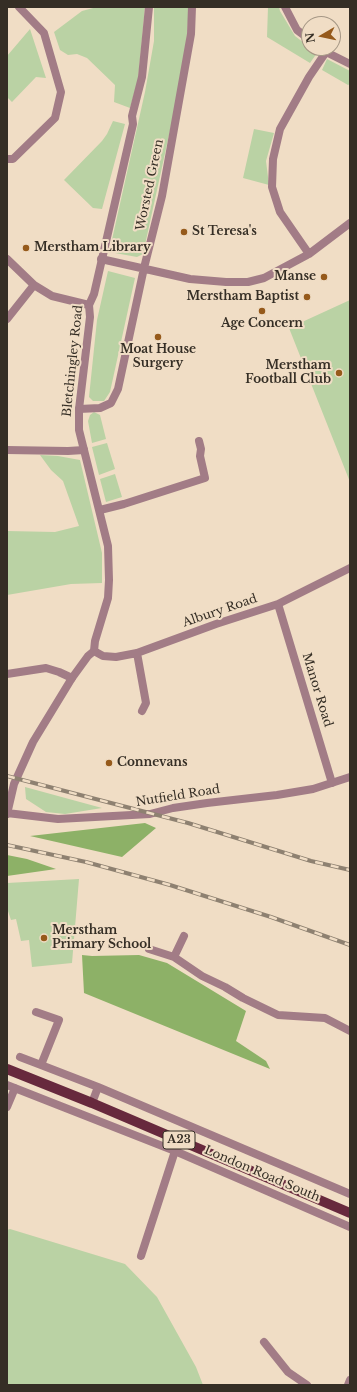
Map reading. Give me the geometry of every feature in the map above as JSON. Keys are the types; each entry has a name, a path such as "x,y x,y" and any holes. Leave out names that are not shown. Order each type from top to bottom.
{"main road":[{"name":"London Road South","path":"7,1069 92,1102 350,1213"}],"street":[{"path":"7,159 13,159 55,118 62,92 44,33 19,7"},
{"name":"Bletchingley Road","path":"94,651 95,641 108,598 108,546 79,430 79,409 90,317 89,305 94,294 133,124 132,116 142,77 149,7"},
{"name":"Worsted Green","path":"79,409 100,408 111,403 118,389 144,268 162,196 191,32 192,7"},
{"path":"285,7 297,30 301,33"},
{"path":"309,254 280,212 272,187 273,159 280,129 321,56"},
{"path":"335,56 350,64"},
{"path":"101,259 190,279 248,282 264,278 309,254 350,223"},
{"path":"7,259 34,285 52,296 89,305"},
{"path":"7,319 34,285"},
{"path":"100,510 206,478 200,456 200,441"},
{"path":"7,450 68,452 84,450"},
{"name":"Albury Road","path":"94,651 104,656 116,657 137,653 216,624 278,604 350,568"},
{"name":"Manor Road","path":"278,604 332,783"},
{"path":"7,814 14,784 33,742 72,678 88,656 94,651"},
{"path":"137,653 146,703 142,711"},
{"path":"7,674 47,668 72,678"},
{"name":"Nutfield Road","path":"7,814 58,819 150,814 173,808 313,789 350,777"},
{"path":"174,957 184,936"},
{"path":"149,949 174,957 202,976 278,1015 325,1018 350,1031"},
{"path":"36,1012 59,1020 41,1065"},
{"name":"London Road South","path":"20,1057 98,1087 350,1194"},
{"path":"7,1107 11,1087"},
{"name":"London Road South","path":"11,1087 175,1151 350,1227"},
{"path":"92,1102 98,1087"},
{"path":"67,1109 72,1095"},
{"path":"141,1256 175,1151"},
{"path":"264,1342 288,1372 307,1385"},
{"path":"348,1385 350,1380"}],"green space":[{"path":"97,7 145,7 138,80 130,108 114,102 115,85 87,58 77,54 68,55 60,50 54,32 82,11"},
{"path":"154,7 189,7 185,62 143,254 137,257 115,253 111,244 145,92 154,41"},
{"path":"268,7 279,7 295,36 301,41 301,56 315,56 310,63 267,37"},
{"path":"30,29 46,78 36,77 12,102 7,97 7,56"},
{"path":"327,59 350,71 350,84 348,85 322,70"},
{"path":"113,121 125,124 102,209 93,208 64,180 102,141"},
{"path":"254,129 274,133 266,161 269,185 243,178"},
{"path":"108,271 135,278 110,392 104,401 93,401 89,397 97,320"},
{"path":"350,300 350,482 289,328"},
{"path":"94,412 100,415 106,439 92,443 88,421 90,415"},
{"path":"107,443 115,469 99,475 92,447"},
{"path":"40,455 58,456 80,460 102,553 102,583 71,584 7,595 7,531 55,532 79,526 63,481 51,470"},
{"path":"115,474 122,497 106,502 100,479"},
{"path":"25,787 102,808 65,814 46,812 26,799"},
{"path":"145,823 156,828 122,857 30,836"},
{"path":"7,855 27,859 56,869 7,876"},
{"name":"Merstham Primary School","path":"79,879 72,963 32,967 29,940 21,941 16,919 11,920 7,908 7,883"},
{"path":"82,955 139,955 167,963 246,1011 236,1041 266,1061 270,1069 84,993"},
{"path":"10,1229 125,1264 157,1297 196,1367 203,1385 7,1385 7,1230"}],"railway":[{"path":"7,776 188,823 311,861 350,870"},
{"path":"7,845 86,862 170,885 271,917 350,945"}],"place":[{"name":"St Teresa's","path":"184,232"},
{"name":"Merstham Library","path":"26,248"},
{"name":"Manse","path":"324,277"},
{"name":"Merstham Baptist","path":"307,297"},
{"name":"Age Concern","path":"262,311"},
{"name":"Moat House Surgery","path":"158,337"},
{"name":"Merstham Football Club","path":"339,373"},
{"name":"Connevans","path":"109,763"},
{"name":"Merstham Primary School","path":"44,938"}]}
